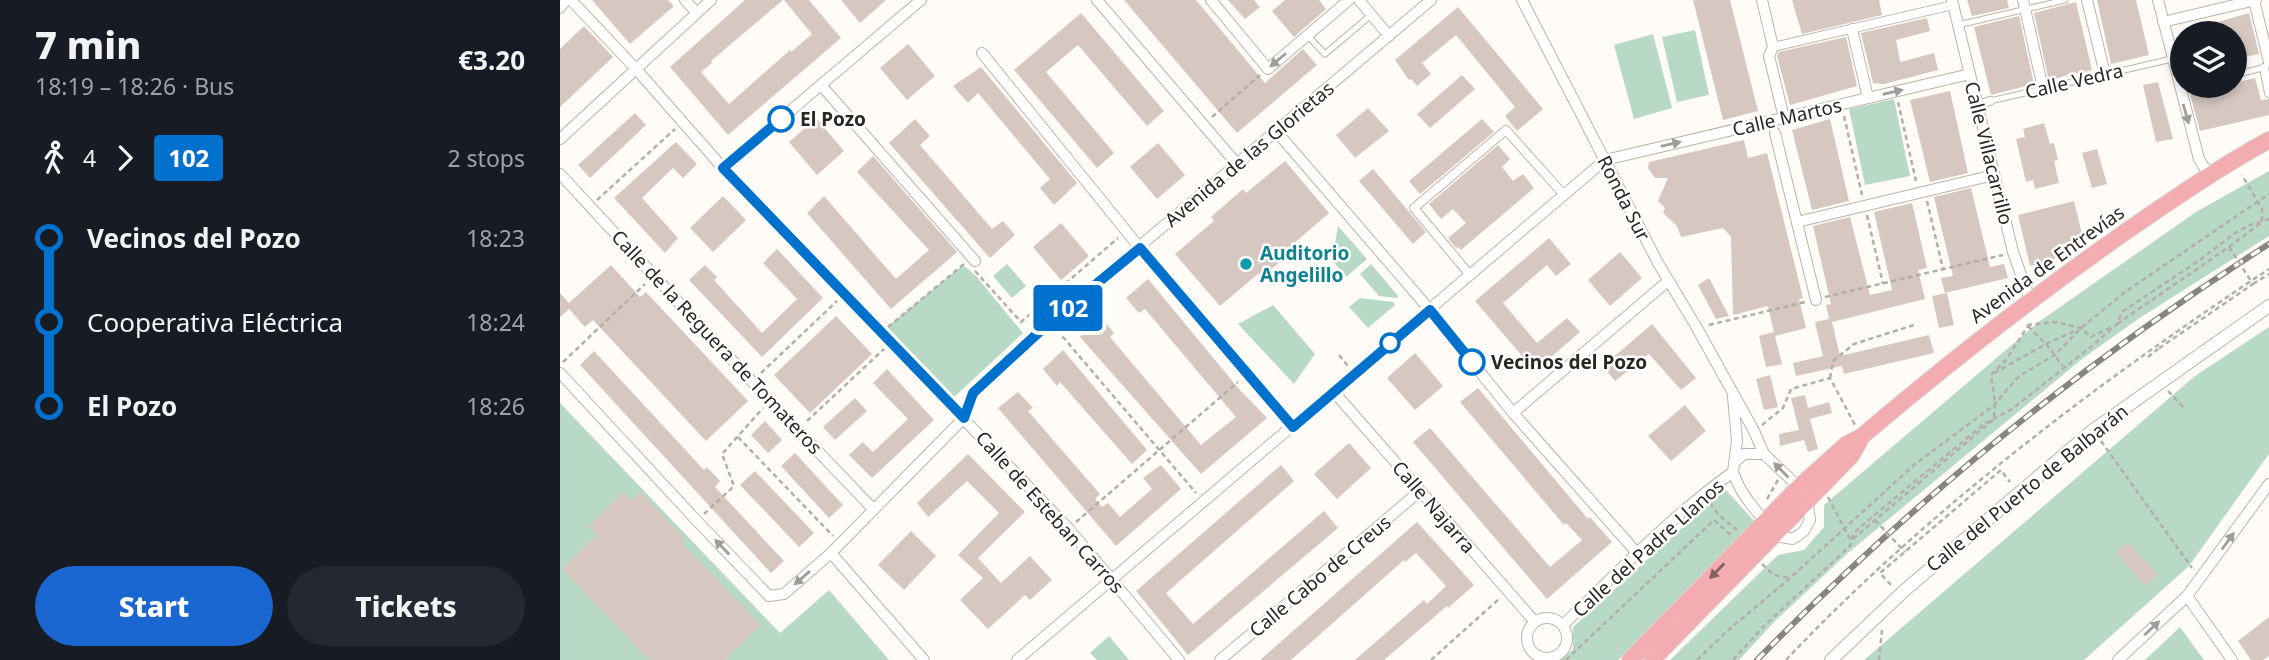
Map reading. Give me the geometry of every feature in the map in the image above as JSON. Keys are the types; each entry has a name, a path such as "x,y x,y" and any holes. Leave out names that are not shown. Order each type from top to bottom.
{"main road":[{"name":"Avenida de Entrevías","path":"1630,660 1768,520 1850,456 1861,438 1959,355 2030,300 2209,175 2269,140"},
{"name":"Avenida de Entrevías","path":"1653,660 1768,520"}],"street":[{"path":"560,8 566,0"},
{"name":"Calle de Esteban Carros","path":"571,0 723,168 1069,529 1180,660"},
{"path":"685,0 696,12"},
{"path":"560,139 711,0"},
{"path":"723,168 922,0"},
{"path":"1097,0 1236,163"},
{"path":"1211,0 1268,69 1349,0"},
{"path":"1359,0 1389,36"},
{"name":"Avenida de las Glorietas","path":"697,521 769,596 784,594 831,553 964,418 973,393 1050,322 1431,0"},
{"name":"Ronda Sur","path":"1522,0 1668,281 1697,328 1764,454 1803,493"},
{"path":"1762,0 1773,47 1769,56 1784,118"},
{"path":"2087,0 2105,74"},
{"path":"2158,0 2170,51"},
{"path":"2163,22 2255,0 2267,65 2269,93"},
{"name":"Calle Villacarrillo","path":"1773,47 1953,3 2012,252 2030,300"},
{"path":"2024,5 2043,88"},
{"path":"1853,29 1868,98"},
{"path":"982,53 1140,248 1293,427"},
{"name":"Calle Martos","path":"1605,160 1970,74"},
{"path":"821,85 974,259"},
{"path":"2182,98 2199,159 2209,175"},
{"name":"Calle Vedra","path":"1977,105 1990,101"},
{"path":"1470,275 1414,208 1506,130 1563,195"},
{"path":"1276,131 1430,310 1513,412 1637,553"},
{"name":"Calle Martos","path":"1775,132 1816,300"},
{"path":"1017,660 1605,160"},
{"name":"Calle de la Reguera de Tomateros","path":"560,174 873,509"},
{"path":"1797,222 1994,175"},
{"path":"1513,412 1668,281"},
{"name":"Calle del Puerto de Balbarán","path":"1831,660 1905,590 2092,430 2269,306"},
{"path":"560,373 697,521"},
{"name":"Calle Najarra","path":"1334,392 1535,622"},
{"name":"Ronda Sur","path":"1733,393 1737,441 1734,467 1737,483 1752,507 1768,520"},
{"name":"Calle del Padre Llanos","path":"1563,625 1637,553 1734,467 1744,454 1764,454"},
{"path":"2118,660 2187,596 2269,484"},
{"name":"Calle Cabo de Creus","path":"1220,660 1420,491"},
{"path":"831,553 924,660"},
{"path":"2187,596 2232,660"},
{"path":"1549,618 1563,625 1567,639 1560,653 1545,658 1532,652 1527,645 1528,629 1535,622 1549,618"},
{"path":"1522,660 1532,652"}],"lane":[{"path":"1958,25 2024,5 2065,0"},
{"path":"1307,35 1325,54 1371,15"},
{"name":"Calle Vedra","path":"1990,101 2170,59"},
{"path":"2247,71 2267,65"}],"path":[{"path":"1203,124 1268,69"},
{"path":"1895,92 1943,269"},
{"path":"591,206 683,122"},
{"path":"1733,660 1765,625 1850,546 1859,528 1890,501 1984,424 2012,409 2117,324 2262,222 2262,209 2242,175"},
{"path":"1697,660 1914,465 1993,406 2019,376 2055,355 2081,328 2125,292 2269,194"},
{"path":"2028,325 2055,322 2081,328 2091,337 2117,324 2122,312 2235,233 2269,219"},
{"path":"974,259 975,271 1021,322 1126,231"},
{"path":"2229,247 2253,284"},
{"path":"1697,328 2012,252"},
{"path":"882,332 974,259"},
{"path":"1786,660 1827,616 1893,555 2002,462 2192,320 2269,269"},
{"path":"560,365 654,274"},
{"path":"2148,356 2269,274"},
{"path":"752,381 845,294"},
{"path":"2023,321 2064,367"},
{"path":"1050,322 1204,502"},
{"path":"1861,438 1830,378 1833,361 1854,344 1914,325"},
{"path":"1991,375 2006,360 2028,325"},
{"path":"1991,375 2081,328"},
{"path":"798,430 891,342"},
{"path":"1069,529 1248,373"},
{"path":"1991,375 1995,418"},
{"path":"1754,431 1783,408 1791,389 1830,378"},
{"path":"2168,391 2184,408"},
{"path":"697,521 734,486 722,454 770,401"},
{"path":"1851,541 1995,418"},
{"path":"738,436 840,543"},
{"path":"2101,441 2192,568"},
{"path":"1897,580 1891,586 1880,573 1998,472 2001,470 2010,482"},
{"path":"1768,520 1778,480"},
{"path":"1824,492 1836,508 1851,541"},
{"path":"1703,493 1718,515 1743,534"},
{"path":"1566,660 1714,520 1736,539"},
{"path":"1875,520 1905,552"},
{"path":"1758,560 1774,575 1789,578"},
{"path":"1431,660 1508,591"},
{"path":"1879,660 1882,629"}],"green space":[{"path":"1695,30 1709,95 1677,102 1662,37"},
{"path":"1653,34 1672,108 1634,119 1614,45"},
{"path":"1894,99 1910,176 1865,185 1849,109"},
{"path":"2269,171 2269,236 2138,319 2082,359 1849,552 1775,621 1739,660 1670,660 1778,555 1804,550 1824,527 1824,505 2040,321 2196,212"},
{"path":"1338,226 1367,259 1346,277 1332,260"},
{"path":"1007,264 1026,286 1012,298 993,276"},
{"path":"1371,264 1397,298 1379,296 1360,274"},
{"path":"963,265 976,276 1023,333 953,398 887,327"},
{"path":"1360,298 1393,302 1395,305 1368,328 1349,307"},
{"path":"1273,305 1315,354 1294,384 1238,324"},
{"path":"2269,327 2269,454 2189,566 2084,660 1864,660 2195,376"},
{"path":"560,403 780,633 829,590 889,660 560,660"},
{"path":"1725,489 1756,523 1618,660 1561,660 1573,649 1573,627"},
{"path":"2180,627 2204,660 2145,660"},
{"path":"1109,636 1129,660 1097,660 1090,653"}],"building":[{"path":"592,0 668,0 674,6 630,44"},
{"path":"745,0 783,0 701,72 729,104 812,34 784,0 809,0 841,38 728,135 670,67"},
{"path":"841,0 886,0 860,23"},
{"path":"1124,0 1196,0 1265,83 1303,49 1317,65 1237,133"},
{"path":"1228,0 1254,0 1260,7 1245,19"},
{"path":"1285,0 1319,0 1326,9 1294,37 1272,11"},
{"path":"1693,0 1730,0 1758,111 1723,120"},
{"path":"1792,0 1879,0 1882,15 1802,34"},
{"path":"1967,0 2007,0 2009,8 1972,16"},
{"path":"2097,0 2136,0 2149,55 2111,64"},
{"path":"2076,2 2092,70 2049,81 2034,13"},
{"path":"1458,7 1543,109 1517,131 1505,116 1515,107 1456,35 1422,63 1431,74 1417,86 1409,80 1395,60"},
{"path":"1081,13 1164,111 1147,126 1078,45 1046,72 1114,153 1097,168 1014,70"},
{"path":"2249,13 2259,54 2247,56 2247,21 2221,21"},
{"path":"2019,16 2034,84 1991,95 1974,27"},
{"path":"1927,18 1930,31 1896,40 1900,62 1934,53 1938,70 1884,84 1873,83 1861,33"},
{"path":"584,26 613,57 560,107 560,49"},
{"path":"1846,37 1857,86 1790,105 1777,56 1779,52"},
{"path":"908,44 935,76 907,100 880,68"},
{"path":"981,67 1077,183 1054,205 1040,188 1050,179 978,93 968,103 953,86"},
{"path":"1462,75 1475,89 1430,128 1417,114"},
{"path":"2255,78 2261,100 2269,99 2269,115 2200,131 2191,98 2247,98 2247,80"},
{"path":"2158,82 2173,139 2156,142 2143,85"},
{"path":"1950,91 1968,173 1930,182 1910,100"},
{"path":"1368,108 1389,131 1355,158 1336,135"},
{"path":"635,113 646,125 590,178 578,165"},
{"path":"816,118 844,151 817,175 789,142"},
{"path":"915,119 930,136 920,145 992,229 1003,221 1015,235 990,258 889,143"},
{"path":"1482,119 1494,132 1420,194 1409,181"},
{"path":"1830,119 1849,201 1812,210 1792,130"},
{"path":"2044,123 2050,144 2054,143 2058,160 2054,161 2059,183 2035,189 2033,180 2026,182 2016,139 2025,137 2023,129"},
{"path":"1744,140 1748,158 1767,153 1803,298 1799,299 1806,328 1775,336 1782,364 1766,367 1759,336 1774,332 1768,306 1733,315 1731,237 1723,228 1681,237 1677,226 1663,213 1665,208 1658,201 1668,178 1655,178 1648,168 1649,162"},
{"path":"676,142 697,164 683,178 673,168 642,198 678,238 665,253 614,198"},
{"path":"1158,143 1185,175 1157,199 1130,167"},
{"path":"1498,145 1510,159 1502,167 1513,181 1523,174 1534,188 1461,250 1448,238 1466,223 1453,209 1441,219 1429,204"},
{"path":"2097,149 2107,184 2092,188 2082,153"},
{"path":"873,156 957,252 891,309 807,213 824,196 896,279 929,250 857,172"},
{"path":"1285,161 1329,213 1291,246 1294,250 1262,277 1259,273 1220,306 1175,254 1214,221 1211,217 1243,189 1246,193"},
{"path":"1373,169 1426,232 1413,244 1359,181"},
{"path":"1971,188 1990,267 2004,264 2008,278 1945,293 1941,278 1953,276 1934,197"},
{"path":"723,196 746,220 713,252 690,228"},
{"path":"2074,201 2083,238 2062,244 2064,251 2050,262 2030,266 2018,215"},
{"path":"1912,203 1927,268 1918,270 1925,299 1832,322 1840,356 1929,335 1934,353 1844,374 1842,366 1796,376 1793,363 1823,356 1815,322 1829,319 1826,305 1831,304 1813,226 1850,217 1870,295 1892,290 1874,212"},
{"path":"1061,223 1089,256 1061,280 1033,247"},
{"path":"1549,238 1571,264 1556,276 1547,265 1503,303 1537,343 1567,318 1580,332 1535,371 1475,301"},
{"path":"777,249 823,298 762,357 689,280 705,265 717,277 714,280 762,333 797,299 763,263"},
{"path":"1620,252 1642,278 1610,306 1588,280"},
{"path":"611,265 640,297 646,292 748,401 706,441 593,320 585,327 569,309 560,317 560,293 569,303"},
{"path":"1709,278 1729,316 1716,319 1698,285"},
{"path":"1148,279 1239,389 1267,418 1201,474 1080,337 1101,317 1114,333 1110,337 1201,445 1236,417 1145,309 1139,313 1126,298"},
{"path":"1947,293 1954,325 1939,328 1932,296"},
{"path":"836,316 872,354 810,413 774,375"},
{"path":"1652,324 1696,378 1681,390 1649,354 1615,381 1603,366"},
{"path":"1063,350 1147,450 1132,464 1060,382 1057,386 1043,369"},
{"path":"594,351 704,470 707,467 720,481 715,487 784,561 771,573 580,365"},
{"path":"1415,353 1443,386 1415,410 1387,378"},
{"path":"887,369 934,420 872,478 849,455 863,442 873,452 908,419 873,383"},
{"path":"1770,375 1778,407 1764,410 1756,379"},
{"path":"1478,388 1588,519 1590,517 1612,542 1547,599 1413,442 1430,428 1550,567 1582,540 1566,523 1564,525 1460,402"},
{"path":"1018,392 1033,408 1028,411 1100,494 1095,499 1102,507 1108,503 1120,517 1152,489 1143,478 1161,465 1181,489 1116,546 998,408"},
{"path":"1805,395 1808,408 1829,402 1832,413 1810,419 1818,449 1808,452 1804,440 1780,446 1779,434 1799,430 1791,398"},
{"path":"855,398 867,411 835,440 823,427"},
{"path":"1685,405 1706,431 1671,461 1648,436"},
{"path":"765,421 782,440 768,453 751,435"},
{"path":"1349,443 1371,468 1337,499 1314,474"},
{"path":"795,453 843,505 829,518 781,466"},
{"path":"968,454 1025,512 978,558 1001,583 1030,556 1052,580 1030,600 1025,595 988,629 960,600 983,578 958,555 999,513 967,481 928,517 917,503"},
{"path":"1281,465 1294,481 1166,593 1193,624 1324,511 1338,528 1188,655 1136,591"},
{"path":"755,471 814,533 799,547 740,485"},
{"path":"640,492 685,539 682,543 761,625 725,660 649,660 562,569 597,535 588,526 623,493 631,501"},
{"path":"1417,522 1474,585 1448,608 1447,606 1384,660 1355,660 1424,600 1427,604 1446,586 1416,553 1405,562 1404,560 1291,660 1260,660"},
{"path":"911,531 936,556 904,590 878,565"},
{"path":"2128,542 2158,575 2145,586 2116,553"},
{"path":"2269,617 2269,656 2263,660 2251,660 2238,641"}],"railway":[{"path":"1757,660 1876,545 2001,437 2132,337 2269,244"}],"bus line":[{"name":"102","path":"781,119 723,168 964,418 973,393 1050,322 1140,248 1293,427 1430,310 1472,362"}],"place":[{"name":"El Pozo","path":"781,119"},
{"name":"Auditorio Angelillo","path":"1246,264"},
{"name":"Vecinos del Pozo","path":"1472,362"}]}
